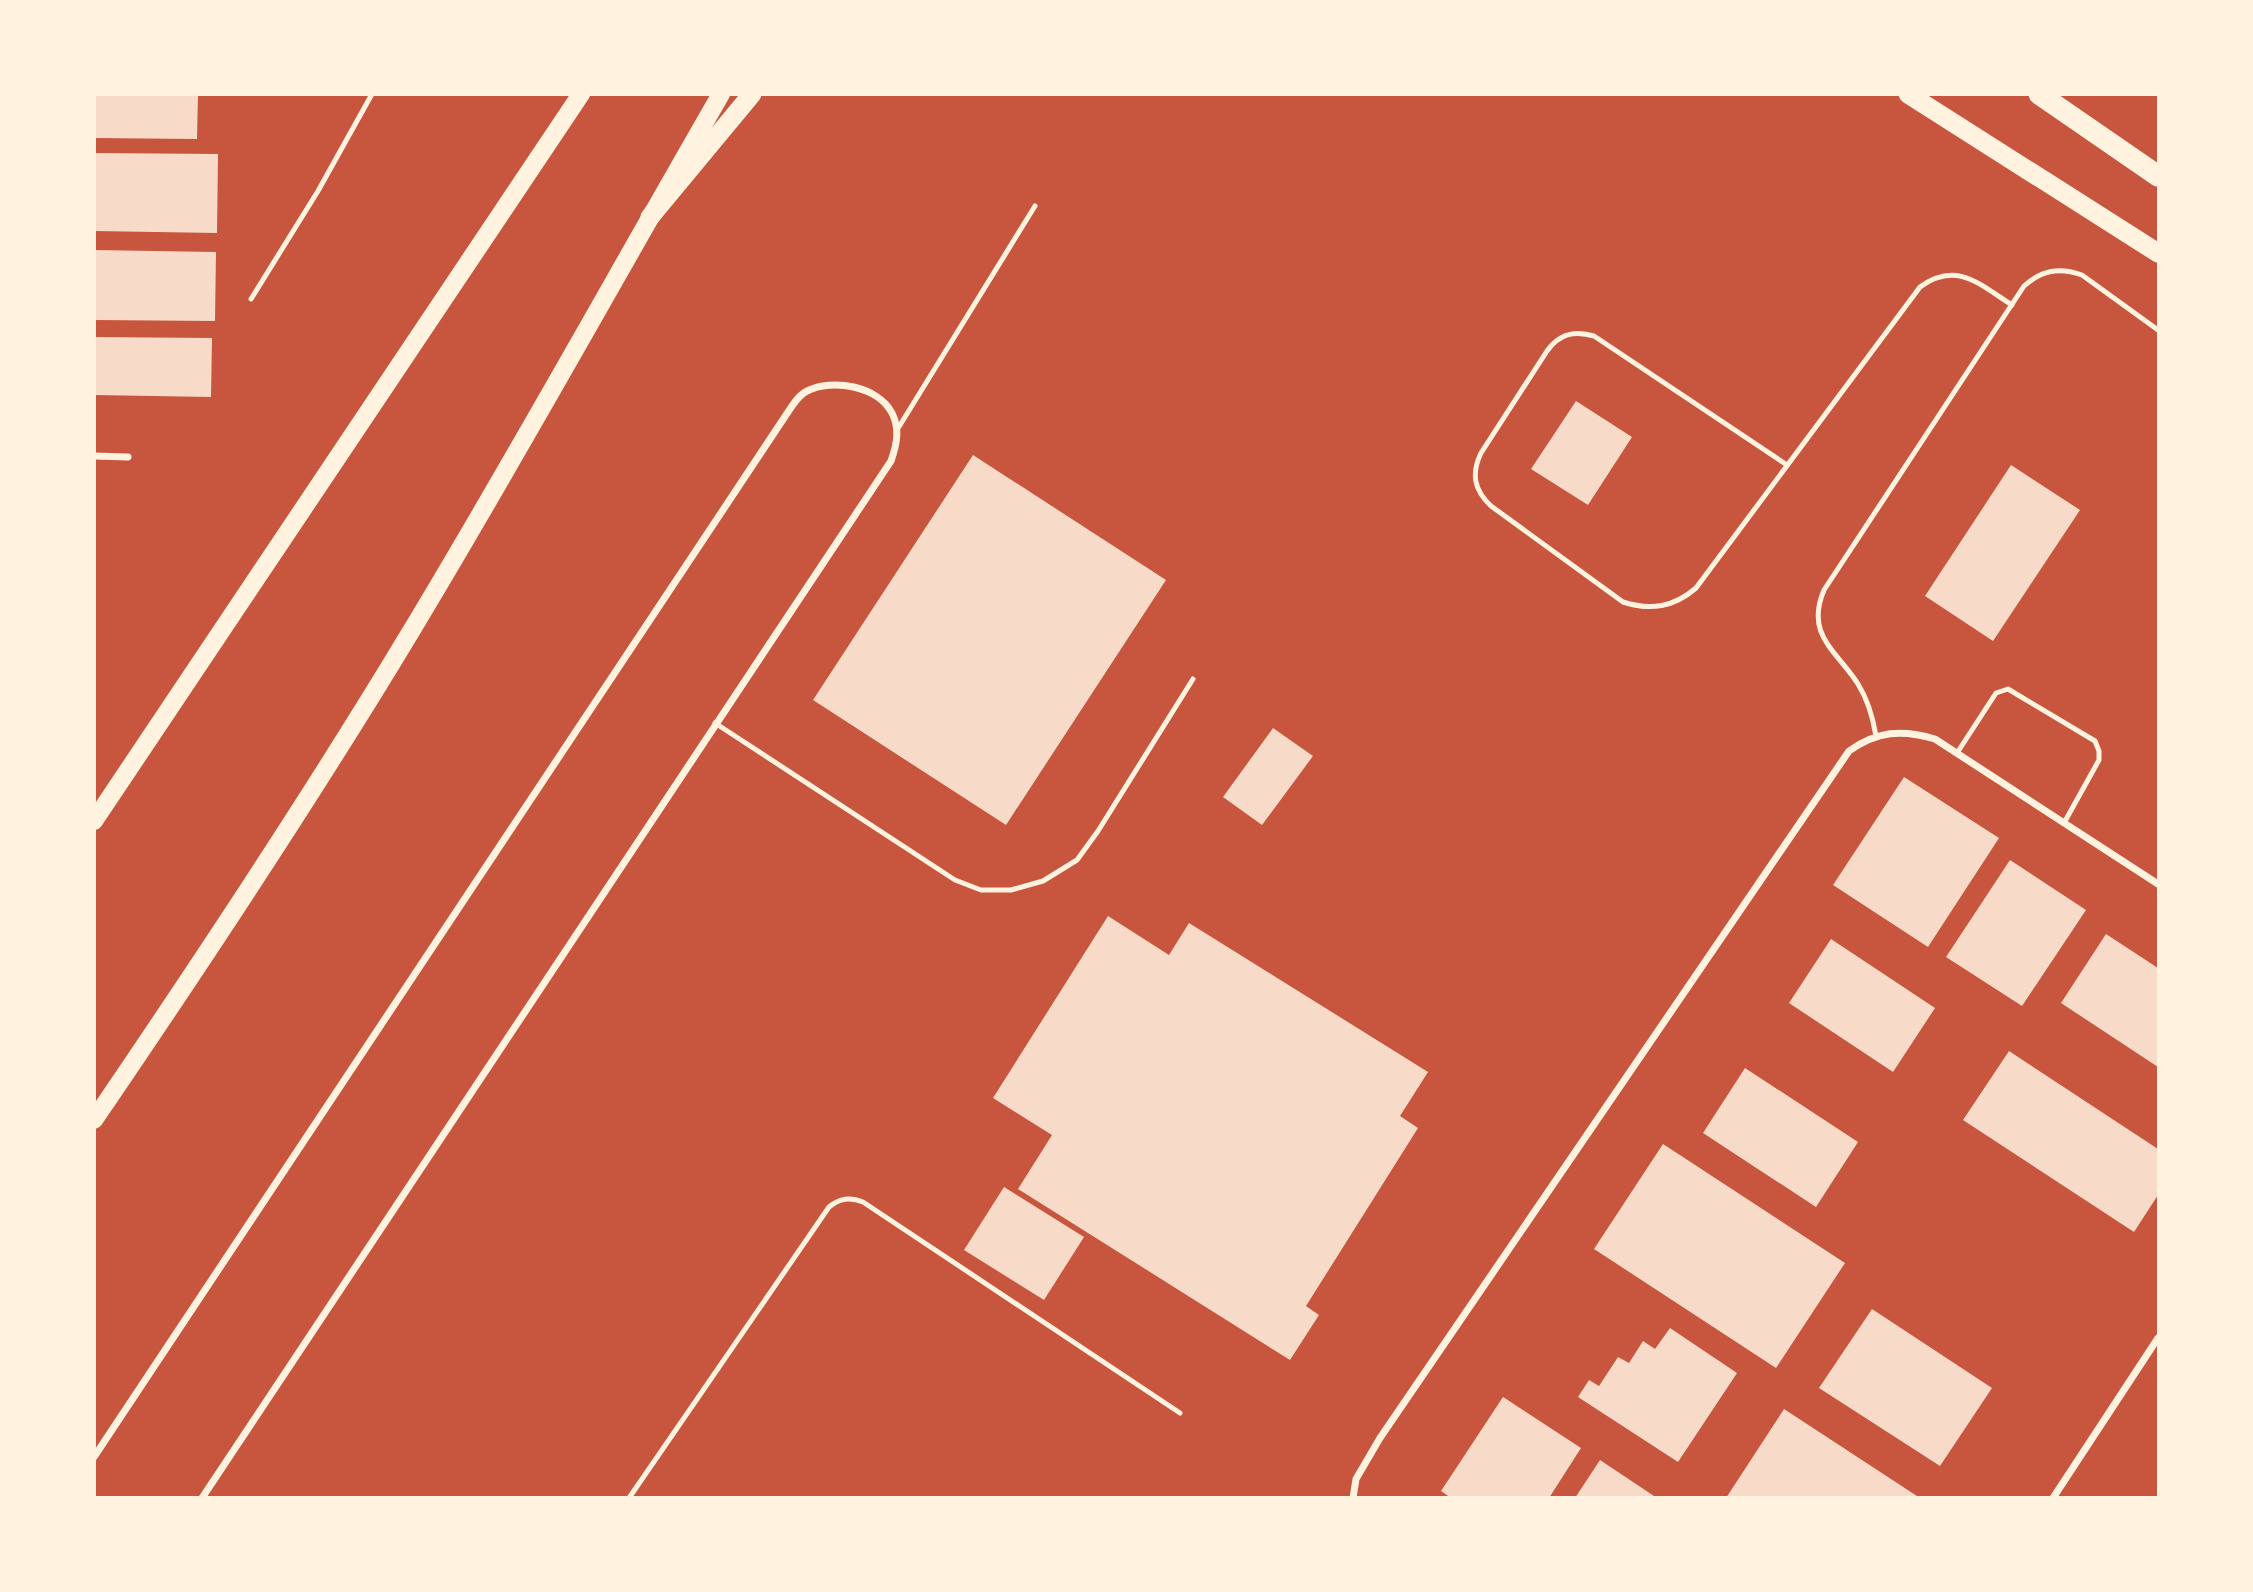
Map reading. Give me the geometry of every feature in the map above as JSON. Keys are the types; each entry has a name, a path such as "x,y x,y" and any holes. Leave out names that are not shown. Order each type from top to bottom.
{"highway":[{"path":"650,217 752,94"},
{"path":"1908,94 2158,253"},
{"path":"2039,94 2158,176"}],"main road":[{"path":"94,821 581,94"},
{"path":"94,1120 231,919 418,620 721,94"}],"street":[{"path":"94,1457 797,399 818,387 848,386 880,399 891,411 897,430 897,445 891,461 202,1497"},
{"path":"94,456 128,457"},
{"path":"1353,1497 1356,1479 1380,1438 1849,751 1876,736 1891,732 1935,739 2158,884"},
{"path":"2053,1497 2158,1338"}],"lane":[{"path":"251,299 318,191 372,94"},
{"path":"897,430 1035,206"},
{"path":"1876,736 1873,718 1860,687 1822,636 1817,617 1818,604 1824,590 2024,286 2034,278 2057,270 2070,271 2082,275 2158,330"},
{"path":"1787,465 1594,336 1574,332 1553,342 1480,453 1474,475 1482,498 1623,602 1638,607 1669,605 1696,588 1920,287 1945,274 1970,278 2012,305"},
{"path":"715,723 955,880 981,890 1011,890 1043,881 1077,860 1193,679"},
{"path":"1956,753 1996,693 2002,689 2015,691 2095,741 2099,760 2064,823"},
{"path":"629,1497 829,1207 846,1198 863,1202 1180,1413"}],"building":[{"path":"94,94 198,94 197,139 94,138"},
{"path":"94,153 218,154 217,233 94,231"},
{"path":"94,250 216,252 215,321 94,320"},
{"path":"94,337 212,338 211,397 94,395"},
{"path":"1576,401 1632,437 1588,505 1531,469"},
{"path":"973,455 1166,580 1006,825 813,700"},
{"path":"2011,465 2080,510 1993,641 1925,596"},
{"path":"1273,728 1313,756 1262,825 1223,797"},
{"path":"1904,777 1999,838 1928,947 1833,885"},
{"path":"2010,860 2086,910 2022,1006 1946,957"},
{"path":"1108,916 1169,955 1189,923 1428,1072 1400,1116 1418,1128 1306,1306 1319,1315 1290,1360 1018,1189 1052,1135 993,1098"},
{"path":"2106,934 2158,968 2158,1067 2061,1003"},
{"path":"1831,939 1935,1008 1893,1072 1789,1003"},
{"path":"2009,1051 2158,1149 2158,1195 2134,1232 1963,1120"},
{"path":"1745,1068 1858,1142 1816,1207 1703,1133"},
{"path":"1663,1144 1845,1263 1776,1368 1594,1249"},
{"path":"1004,1187 1084,1237 1044,1300 964,1250"},
{"path":"1872,1309 1992,1388 1940,1466 1819,1388"},
{"path":"1670,1328 1737,1373 1678,1462 1578,1397 1589,1380 1599,1386 1618,1357 1629,1363 1643,1341 1655,1349"},
{"path":"1503,1397 1581,1448 1549,1498 1451,1498 1441,1491"},
{"path":"1784,1409 1920,1498 1726,1498"},
{"path":"1600,1460 1657,1498 1575,1498"}]}
